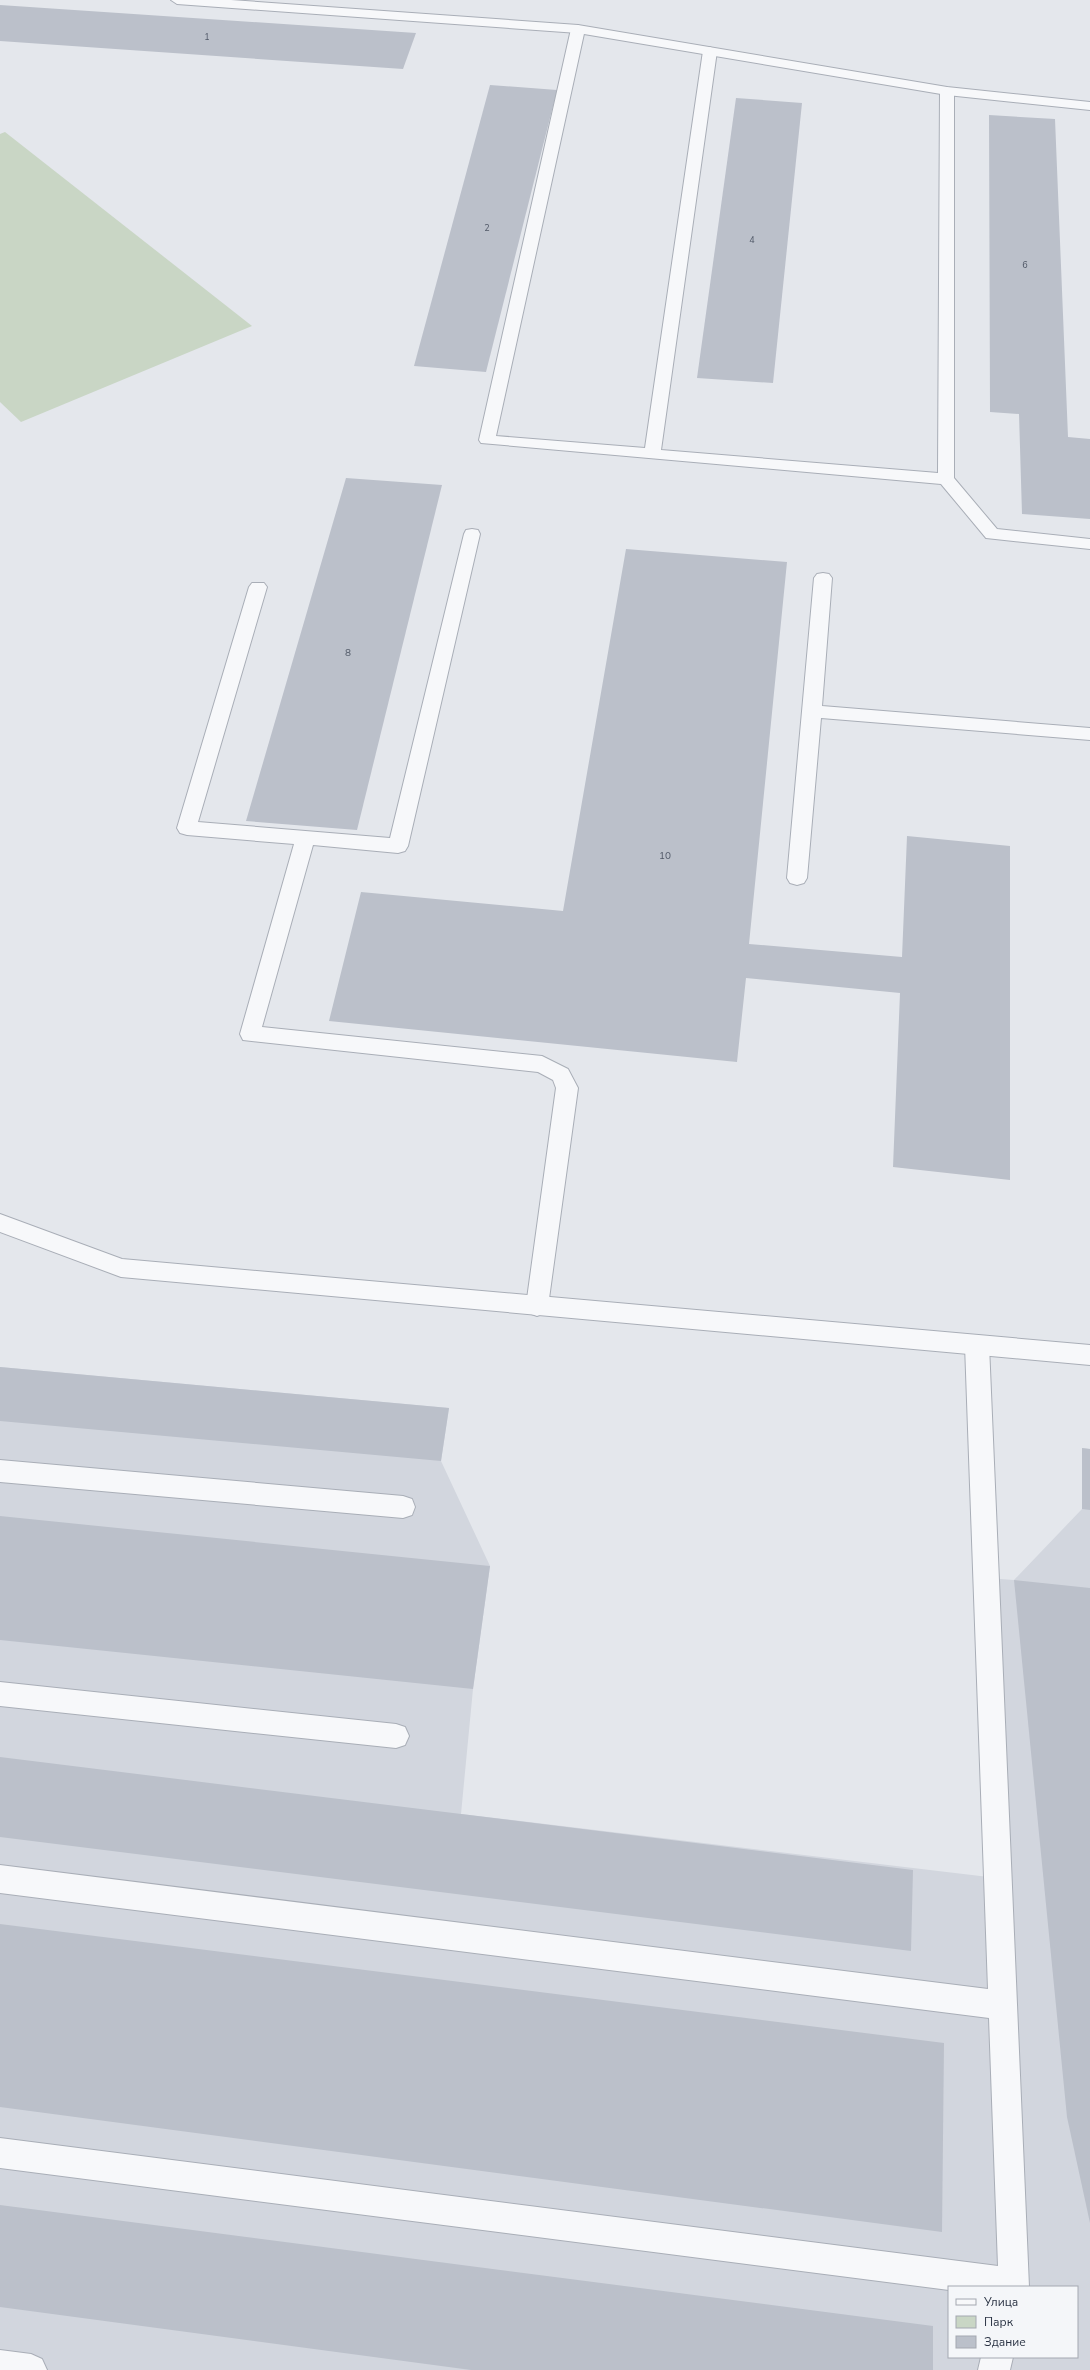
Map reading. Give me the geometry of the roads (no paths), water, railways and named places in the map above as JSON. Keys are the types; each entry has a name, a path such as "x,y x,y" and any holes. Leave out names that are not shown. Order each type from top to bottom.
{"street":[{"path":"177,0 578,29 947,91 1090,106"},
{"path":"578,29 487,440 946,479"},
{"path":"652,454 710,51"},
{"path":"947,91 946,479 992,534 1090,544"},
{"path":"258,587 187,828 398,846 472,534"},
{"path":"797,878 823,578"},
{"path":"812,711 1090,734"},
{"path":"306,838 250,1034 542,1064 561,1075 567,1088 537,1306"},
{"path":"0,1223 121,1268 1090,1355"},
{"path":"0,2153 1014,2285 977,1345"},
{"path":"0,1471 403,1507"},
{"path":"0,1694 396,1736"},
{"path":"0,1879 1002,2005"},
{"path":"994,2370 998,2358"},
{"path":"0,2366 31,2370"}]}
